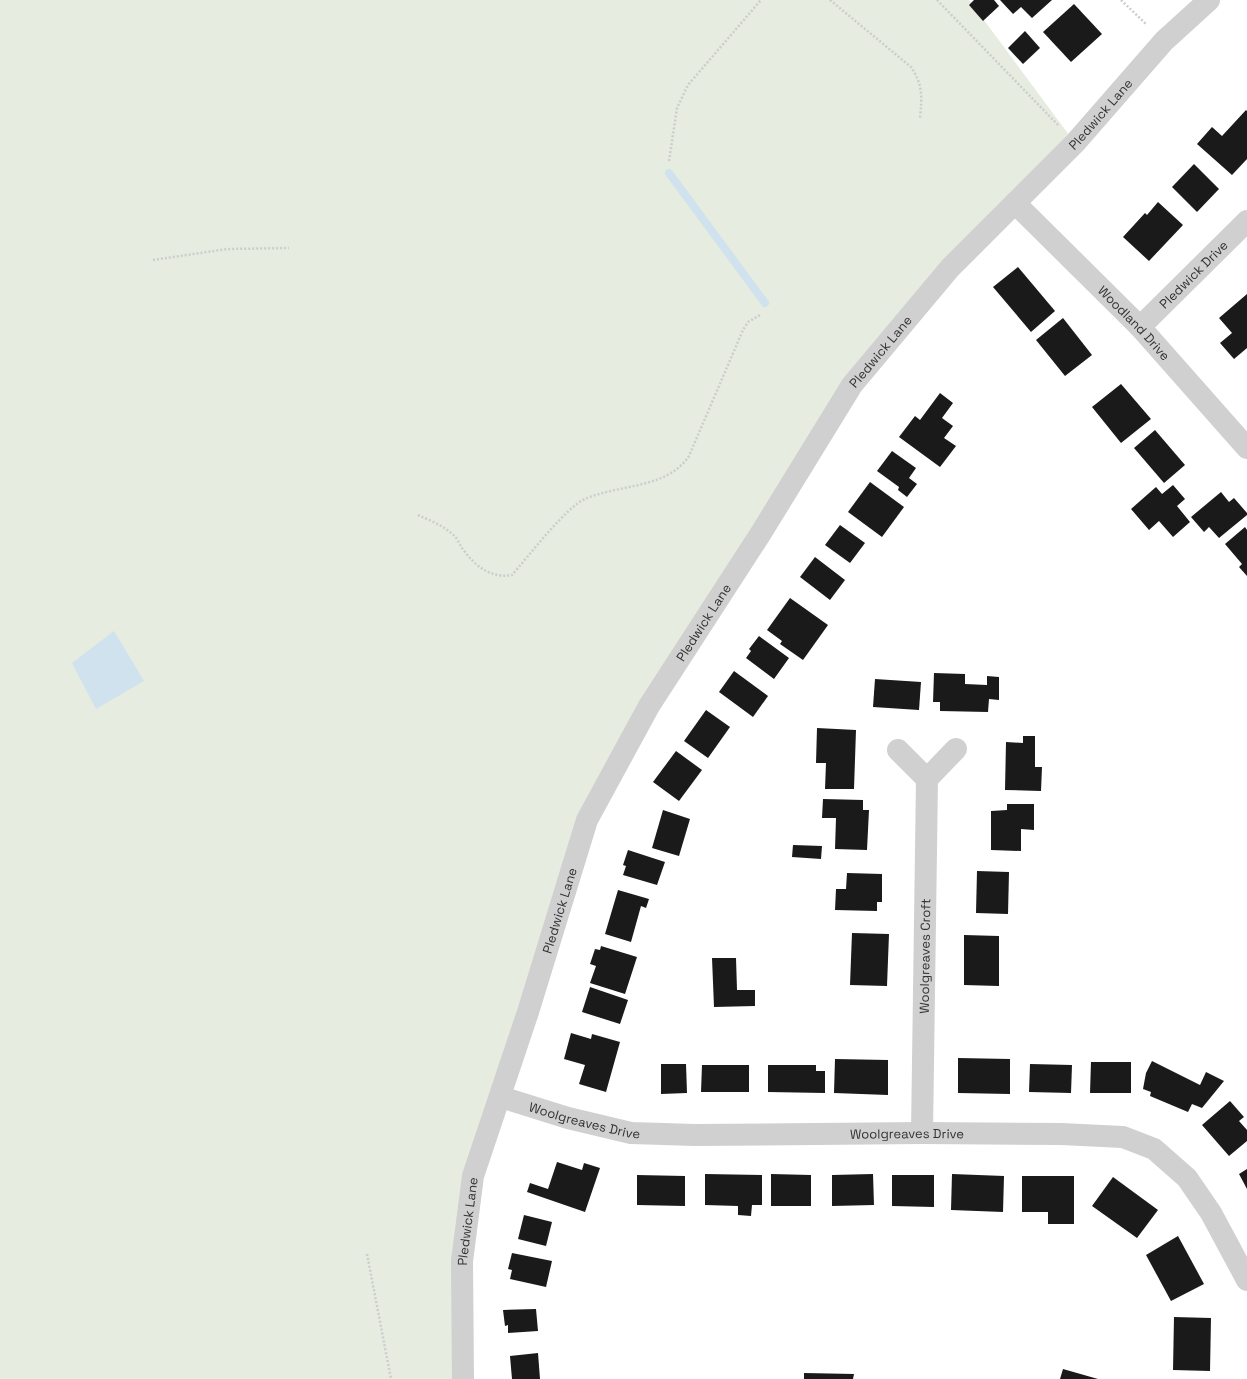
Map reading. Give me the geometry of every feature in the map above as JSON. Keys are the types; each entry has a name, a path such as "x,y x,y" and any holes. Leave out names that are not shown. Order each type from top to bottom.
{"street":[{"name":"Pledwick Lane","path":"463,1379 463,1253 473,1176 501,1097 587,820 649,706 852,385 950,268 1075,143 1164,41 1210,0"},
{"name":"Woodland Drive","path":"1015,203 1140,327 1247,448"},
{"name":"Pledwick Drive","path":"1140,327 1247,221"},
{"path":"898,750 927,779 956,749"},
{"name":"Woolgreaves Croft","path":"922,1133 927,779"},
{"name":"Woolgreaves Drive","path":"501,1097 568,1118 632,1133 922,1133 1123,1137 1154,1149 1187,1178 1211,1213 1247,1280"}],"path":[{"path":"669,161 677,108 688,85 761,0"},
{"path":"830,0 911,67 919,78 922,94 920,118"},
{"path":"936,0 1075,143"},
{"path":"1121,0 1164,41"},
{"path":"153,260 228,249 289,248"},
{"path":"418,515 452,533 468,557 491,574 503,577 512,575 564,515 584,499 668,476 682,468 690,456 743,330 748,322 760,315"},
{"path":"367,1254 391,1379"}],"shaded area":[{"path":"0,0 969,0 1075,143 852,385 587,820 473,1176 463,1379 0,1379"}],"water":[{"path":"114,631 144,681 96,709 72,663"}],"building":[{"path":"974,0 994,0 999,6 983,21 969,5"},
{"path":"1000,0 1052,0 1032,18 1021,7 1013,14"},
{"path":"1074,4 1102,34 1071,62 1043,32"},
{"path":"1025,31 1040,48 1023,64 1008,48"},
{"path":"1246,110 1247,159 1232,175 1197,144 1212,127 1222,136"},
{"path":"1194,164 1219,189 1197,212 1172,187"},
{"path":"1158,202 1183,225 1149,261 1123,237 1145,213 1147,215"},
{"path":"1018,267 1055,311 1031,332 993,287"},
{"path":"1247,294 1247,348 1234,359 1220,343 1232,333 1219,318"},
{"path":"1063,318 1092,355 1065,376 1036,340"},
{"path":"1121,384 1151,419 1121,443 1092,407"},
{"path":"940,393 953,403 942,418 953,426 944,438 956,446 940,467 899,437 915,416 920,420"},
{"path":"1155,430 1185,465 1164,483 1134,448"},
{"path":"892,451 916,468 909,478 917,484 907,497 898,490 899,487 877,471"},
{"path":"870,482 904,507 882,537 848,512"},
{"path":"1173,485 1185,499 1177,506 1190,522 1173,537 1159,521 1149,530 1131,509 1156,487 1162,494"},
{"path":"1221,492 1229,502 1234,498 1247,513 1247,515 1219,538 1209,527 1204,532 1191,517"},
{"path":"840,525 865,543 850,563 825,545"},
{"path":"1245,527 1247,530 1247,576 1239,567 1242,564 1225,544"},
{"path":"815,557 845,580 830,600 800,577"},
{"path":"790,598 828,625 803,660 780,644 782,641 767,630"},
{"path":"759,636 789,658 774,679 746,658 751,651 749,649"},
{"path":"734,671 768,696 753,717 719,692"},
{"path":"934,673 965,674 965,684 987,685 987,676 999,677 999,700 989,699 988,712 940,711 940,702 933,702"},
{"path":"875,679 921,682 919,710 873,707"},
{"path":"706,710 730,727 708,758 684,741"},
{"path":"817,728 856,730 854,789 825,789 826,763 816,763"},
{"path":"1023,736 1035,736 1035,767 1042,767 1041,791 1005,790 1006,742 1023,743"},
{"path":"676,751 702,770 679,801 653,782"},
{"path":"823,799 863,800 863,810 869,810 867,850 835,849 836,818 822,818"},
{"path":"1007,804 1034,804 1034,830 1021,829 1021,851 991,850 991,811 1007,810"},
{"path":"663,810 690,819 679,856 652,848"},
{"path":"793,845 822,846 821,859 792,857"},
{"path":"628,850 665,862 657,885 623,875 626,866 623,865"},
{"path":"977,871 1009,872 1008,914 976,913"},
{"path":"847,873 882,874 882,902 877,902 877,911 835,910 836,889 846,889"},
{"path":"618,890 649,899 646,908 641,906 631,942 605,934"},
{"path":"852,933 889,934 887,986 850,985"},
{"path":"964,935 999,936 999,986 964,985"},
{"path":"601,946 637,957 625,994 590,983 596,966 590,964 595,949 600,950"},
{"path":"712,958 736,958 737,990 755,990 755,1006 714,1007"},
{"path":"590,987 628,1000 620,1024 582,1012"},
{"path":"571,1033 591,1039 592,1034 620,1042 606,1092 579,1084 585,1065 564,1059"},
{"path":"958,1058 1010,1059 1010,1094 958,1093"},
{"path":"835,1059 888,1060 888,1095 834,1093"},
{"path":"1152,1061 1200,1085 1206,1072 1224,1081 1202,1108 1192,1104 1188,1112 1150,1096 1151,1092 1143,1089 1146,1073"},
{"path":"1091,1062 1131,1062 1131,1093 1090,1093"},
{"path":"661,1064 686,1064 687,1093 661,1094"},
{"path":"1030,1064 1072,1065 1071,1093 1029,1092"},
{"path":"702,1065 749,1065 749,1092 701,1092"},
{"path":"768,1065 816,1065 816,1071 825,1071 825,1093 768,1092"},
{"path":"1230,1101 1244,1117 1239,1121 1247,1130 1247,1141 1229,1156 1202,1125"},
{"path":"557,1162 582,1170 584,1163 600,1168 585,1212 527,1192 530,1183 548,1189"},
{"path":"1247,1169 1247,1189 1239,1174"},
{"path":"705,1174 762,1175 762,1205 752,1205 751,1216 738,1215 738,1206 705,1205"},
{"path":"771,1174 811,1175 811,1206 771,1206"},
{"path":"873,1174 874,1205 832,1206 832,1175"},
{"path":"952,1174 1004,1176 1003,1212 951,1210"},
{"path":"637,1175 685,1176 685,1206 637,1205"},
{"path":"892,1175 934,1175 934,1207 892,1206"},
{"path":"1022,1176 1074,1176 1074,1224 1048,1224 1048,1212 1022,1212"},
{"path":"1113,1177 1158,1210 1137,1238 1092,1206"},
{"path":"524,1215 552,1222 546,1246 518,1239"},
{"path":"1178,1236 1204,1284 1171,1301 1146,1255"},
{"path":"512,1253 552,1261 546,1287 510,1279 512,1270 508,1269"},
{"path":"536,1309 538,1331 508,1333 508,1325 505,1326 503,1310"},
{"path":"1174,1317 1211,1318 1210,1371 1173,1370"},
{"path":"538,1353 540,1379 512,1379 510,1356"},
{"path":"1063,1369 1098,1379 1060,1379"},
{"path":"804,1373 854,1374 853,1379 804,1379"}],"waterway":[{"path":"669,173 765,303"}]}
